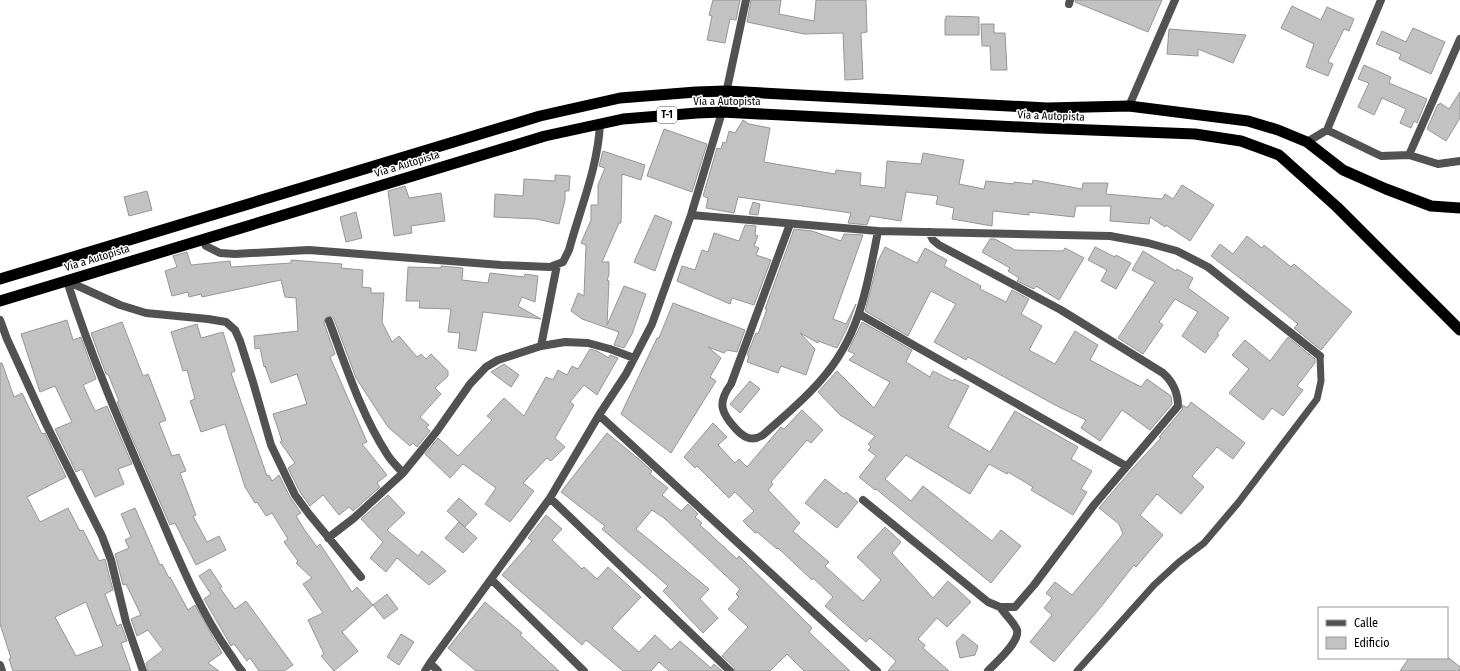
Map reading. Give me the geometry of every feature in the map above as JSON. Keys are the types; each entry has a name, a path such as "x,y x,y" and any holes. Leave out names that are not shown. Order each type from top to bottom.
{"highway":[{"name":"Vía a Autopista","path":"0,279 540,116 620,98 696,92 726,91 1046,108 1129,106 1248,121 1278,130 1307,142 1343,170 1386,189 1431,206 1460,208"},
{"name":"Vía a Autopista","path":"0,301 545,136 624,119 722,112 1039,128 1195,134 1241,141 1279,155 1336,206 1460,330"}],"street":[{"path":"425,671 550,498 599,415 626,374 652,324 692,215 722,112 746,0"},
{"path":"1129,106 1175,0"},
{"path":"1307,142 1326,130 1381,0"},
{"path":"1409,155 1460,39"},
{"path":"202,240 206,246 220,253 235,254 309,250 550,268 563,262 569,250 595,164 599,143 600,124"},
{"path":"1326,130 1381,156 1409,155 1438,164 1460,161"},
{"path":"692,215 878,232 1110,236 1148,242 1177,251 1208,267 1320,356"},
{"path":"790,224 730,384 723,397 725,417 743,437 755,439 763,435 809,394 829,371 849,339 859,314 865,296 878,232"},
{"path":"863,500 988,602 1000,607 1014,607 1020,602 1094,505 1178,406 1176,392 1169,378 1061,310 939,245 933,240 930,232"},
{"path":"541,346 557,265"},
{"path":"67,281 120,305 146,313 226,322 235,330 249,369 271,445 295,495 360,577"},
{"path":"67,281 89,346 120,425 190,585 210,623 242,671"},
{"path":"859,314 1126,466"},
{"path":"0,320 7,339 46,424 102,536 111,560 126,622 143,671"},
{"path":"329,321 355,391 372,428 388,455 403,473"},
{"path":"328,538 354,518 403,473 437,431 470,384 486,367 498,360 541,346 565,342 588,343 610,348 634,358"},
{"path":"599,415 877,671"},
{"path":"550,498 730,671"},
{"path":"491,579 584,671"},
{"path":"988,671 1014,644 1017,636 1017,630 1000,607"},
{"path":"430,663 438,671"},
{"path":"0,665 2,671"}],"lane":[{"path":"1077,671 1154,585 1179,562 1204,543 1238,503 1317,399 1322,381 1320,356"}],"building":[{"path":"713,0 740,0 736,20 730,19 725,43 707,40 712,16 709,15"},
{"path":"751,0 781,0 779,14 814,21 816,0 866,0 867,32 861,33 863,79 845,80 843,33 804,34 747,22"},
{"path":"1075,0 1162,0 1148,32 1075,2"},
{"path":"1292,6 1321,20 1327,7 1354,19 1349,31 1344,29 1328,62 1333,64 1328,76 1306,67 1314,44 1281,28"},
{"path":"946,16 979,17 979,35 945,35"},
{"path":"981,24 994,24 994,33 1005,33 1007,70 991,70 990,46 982,46"},
{"path":"1413,28 1445,42 1431,74 1399,59 1401,54 1376,44 1382,31 1406,42"},
{"path":"1169,29 1246,35 1233,63 1198,49 1198,56 1167,54"},
{"path":"1364,65 1391,77 1389,83 1427,99 1417,123 1414,121 1411,128 1400,123 1406,109 1382,98 1374,115 1358,107 1369,83 1358,79"},
{"path":"1460,92 1460,118 1446,141 1427,129 1438,104 1439,105 1440,103 1449,109"},
{"path":"743,120 749,124 770,128 764,162 835,174 836,170 861,173 860,185 885,188 887,161 921,164 923,153 964,160 959,184 984,189 986,181 1032,184 1033,180 1082,189 1083,183 1108,183 1106,194 1162,199 1165,194 1173,199 1182,185 1214,205 1190,241 1166,225 1165,227 1150,217 1149,224 1110,221 1111,206 1076,206 1074,217 1029,212 1029,215 993,211 992,226 952,219 954,208 936,204 938,196 906,192 901,221 870,216 867,225 848,223 851,213 738,197 734,213 706,208 708,198 703,196 717,148 721,149 723,142 726,143 729,131 735,133"},
{"path":"664,129 707,144 692,192 647,176"},
{"path":"603,151 645,165 641,180 622,174 621,223 619,223 602,262 609,262 609,275 607,280 609,281 607,325 624,286 646,294 632,334 624,348 614,345 619,332 582,319 571,311 578,293 584,296 586,245 581,243 591,220 591,205 598,205 598,185 605,168 599,166"},
{"path":"555,175 570,176 569,191 565,191 565,200 559,224 536,219 494,217 495,194 523,196 524,179 555,181"},
{"path":"405,186 409,198 441,193 445,221 411,226 412,233 394,236 388,191"},
{"path":"147,191 152,210 129,216 124,197"},
{"path":"753,202 760,204 758,215 749,214"},
{"path":"356,212 362,238 346,242 340,217"},
{"path":"655,215 672,222 655,271 634,262"},
{"path":"745,225 756,226 755,235 758,236 754,246 759,248 756,255 771,260 754,305 732,298 730,304 677,281 682,266 695,270 702,250 708,252 714,233 739,241"},
{"path":"794,229 812,231 841,241 844,234 863,235 833,319 846,324 856,304 848,326 837,348 818,341 818,343 800,333 815,349 806,375 781,366 778,373 747,362 749,356 747,355 756,333 758,334 767,309 765,309"},
{"path":"1247,236 1262,248 1264,245 1291,267 1294,264 1352,312 1321,350 1294,328 1298,324 1211,256 1220,244 1233,254"},
{"path":"990,239 995,239 1015,250 1063,251 1065,248 1084,258 1059,300 1036,286 1034,289 1017,281 1019,278 1008,271 1010,268 982,252"},
{"path":"885,247 917,263 925,248 947,260 944,266 981,286 980,289 1006,302 1012,290 1029,299 1021,314 1042,326 1029,350 1055,364 1075,331 1098,345 1090,360 1141,387 1147,379 1171,396 1172,404 1150,430 1122,410 1100,441 1081,428 1086,420 1055,405 968,357 966,360 934,342 956,304 931,291 908,336 865,311 878,261"},
{"path":"1095,247 1115,257 1116,255 1131,263 1116,289 1101,281 1107,270 1088,260"},
{"path":"1143,251 1176,271 1177,269 1193,278 1188,288 1229,318 1217,334 1219,335 1205,353 1182,336 1198,312 1175,299 1159,322 1163,325 1143,354 1118,338 1155,282 1132,270"},
{"path":"187,252 191,265 230,261 231,267 291,263 291,260 342,264 341,268 363,270 362,287 371,288 371,293 384,293 382,322 392,342 399,336 417,357 421,354 426,359 431,354 448,371 448,376 435,388 441,394 420,417 429,425 426,427 430,431 417,447 413,443 410,446 388,427 356,378 334,319 330,316 325,318 324,323 335,354 330,357 367,442 362,444 387,475 377,483 380,487 353,511 349,507 339,515 323,495 310,506 300,492 288,468 295,463 280,442 282,441 273,414 307,404 297,374 271,383 265,366 264,367 260,348 255,349 254,336 298,331 296,298 285,297 281,280 202,297 201,294 189,297 188,292 172,296 165,271 177,267 173,256"},
{"path":"441,266 463,268 462,280 488,283 490,273 524,277 525,274 538,276 535,302 522,297 518,306 541,319 483,312 476,351 458,348 460,333 448,332 451,309 419,308 420,301 406,301 408,267 441,268"},
{"path":"673,303 745,330 737,352 727,350 724,353 708,347 721,358 710,377 716,381 671,453 621,414 657,338 659,338"},
{"path":"67,320 73,340 81,337 96,379 83,385 95,411 107,406 132,464 118,469 124,484 95,497 82,469 76,472 55,429 72,422 55,386 40,392 21,334"},
{"path":"122,322 143,376 148,374 166,420 159,423 172,456 179,454 186,471 180,473 196,515 193,516 207,542 219,536 226,550 196,565 175,523 170,525 126,424 117,402 119,401 108,374 106,374 91,333"},
{"path":"862,322 912,350 906,362 930,377 933,371 953,381 954,379 969,386 948,427 990,452 1015,411 1078,447 1071,459 1092,471 1081,489 1087,492 1073,515 1031,490 1033,487 1008,472 1007,474 989,464 970,494 906,455 885,479 911,501 923,486 992,541 1001,530 1021,546 991,583 876,489 875,490 859,477 876,456 868,450 871,447 868,444 875,436 840,415 818,392 837,371 874,408 890,382 849,360 855,354 848,351"},
{"path":"197,324 201,338 223,332 235,371 231,373 267,476 269,475 272,481 279,475 290,497 301,513 296,516 317,547 320,544 352,592 357,587 373,605 342,632 358,651 334,671 321,656 324,654 308,620 323,613 303,584 312,578 296,563 298,561 284,542 288,539 272,513 266,516 257,502 255,503 245,487 225,424 201,432 190,401 195,399 187,370 183,371 171,332"},
{"path":"1288,337 1315,359 1315,363 1297,386 1303,390 1283,416 1272,408 1263,420 1229,393 1249,369 1232,355 1245,340 1270,361"},
{"path":"590,349 609,358 610,355 618,358 597,395 584,385 570,402 574,405 555,438 565,447 551,461 547,458 523,483 534,491 510,522 485,504 496,488 463,464 450,478 425,454 438,438 458,456 492,420 487,416 504,398 524,416 546,377 553,380 558,370 567,375 572,366 578,369"},
{"path":"0,363 2,363 14,397 22,393 42,434 45,433 66,477 27,497 40,522 68,508 80,531 83,530 99,561 105,559 113,590 105,594 117,626 121,624 127,641 121,643 131,671 13,671 9,659 11,658 0,624","holes":["86,602 103,646 76,656 55,617"]},
{"path":"504,364 519,375 511,387 491,372"},
{"path":"750,381 760,389 740,413 730,404"},
{"path":"1191,402 1245,443 1233,459 1217,447 1192,476 1204,487 1181,514 1157,494 1140,515 1163,535 1136,567 1134,565 1054,662 1030,642 1052,615 1044,608 1052,598 1046,593 1055,582 1072,595 1123,534 1119,524 1099,508 1161,438 1159,437 1182,410 1183,405 1187,408"},
{"path":"802,410 823,430 811,443 807,440 771,482 773,484 768,490 800,523 793,531 829,562 825,566 863,601 881,580 857,557 885,527 901,542 892,553 933,598 948,581 971,602 947,627 937,618 918,639 925,645 923,648 949,671 888,671 896,661 870,638 866,642 825,606 833,597 813,578 812,580 778,548 777,549 757,532 755,533 743,521 754,511 735,492 729,498 697,466 695,468 684,457 713,423 727,437 718,445 735,463 739,459 747,467 781,427 784,429"},
{"path":"607,433 641,461 652,471 650,474 668,488 662,495 681,511 688,504 698,514 695,517 702,523 700,525 737,559 739,556 812,628 809,632 850,671 804,671 787,654 770,671 735,671 734,667 722,656 748,627 728,609 739,597 736,594 740,589 664,518 652,510 636,529 709,589 700,599 718,618 703,633 663,591 668,586 602,529 605,526 561,492"},
{"path":"825,479 844,494 846,492 858,502 837,528 805,503"},
{"path":"388,495 405,513 387,530 418,556 422,551 446,571 429,585 397,558 386,572 370,558 383,542 361,519"},
{"path":"459,498 477,514 465,527 447,511"},
{"path":"135,508 160,565 162,564 188,610 195,605 222,653 208,663 219,671 148,671 146,663 163,650 148,630 137,636 131,619 141,615 126,584 123,585 115,554 129,548 125,540 131,537 121,514"},
{"path":"546,515 562,529 552,540 582,569 584,567 597,579 608,567 641,597 612,628 639,652 655,635 671,650 680,641 711,668 714,664 722,671 669,671 659,662 651,671 623,671 586,640 582,645 502,575 532,541 528,538"},
{"path":"459,522 477,538 463,553 445,538"},
{"path":"210,569 222,587 220,588 235,609 246,601 293,665 284,671 259,671 250,658 247,661 234,644 231,646 204,599 211,594 199,576"},
{"path":"387,594 398,609 384,619 373,605"},
{"path":"485,602 522,633 520,635 559,671 476,671 448,648"},
{"path":"401,634 414,642 399,665 387,657"},
{"path":"963,634 978,646 975,655 960,658 956,642"},
{"path":"1449,658 1460,667 1460,671 1400,671 1408,659"}]}
